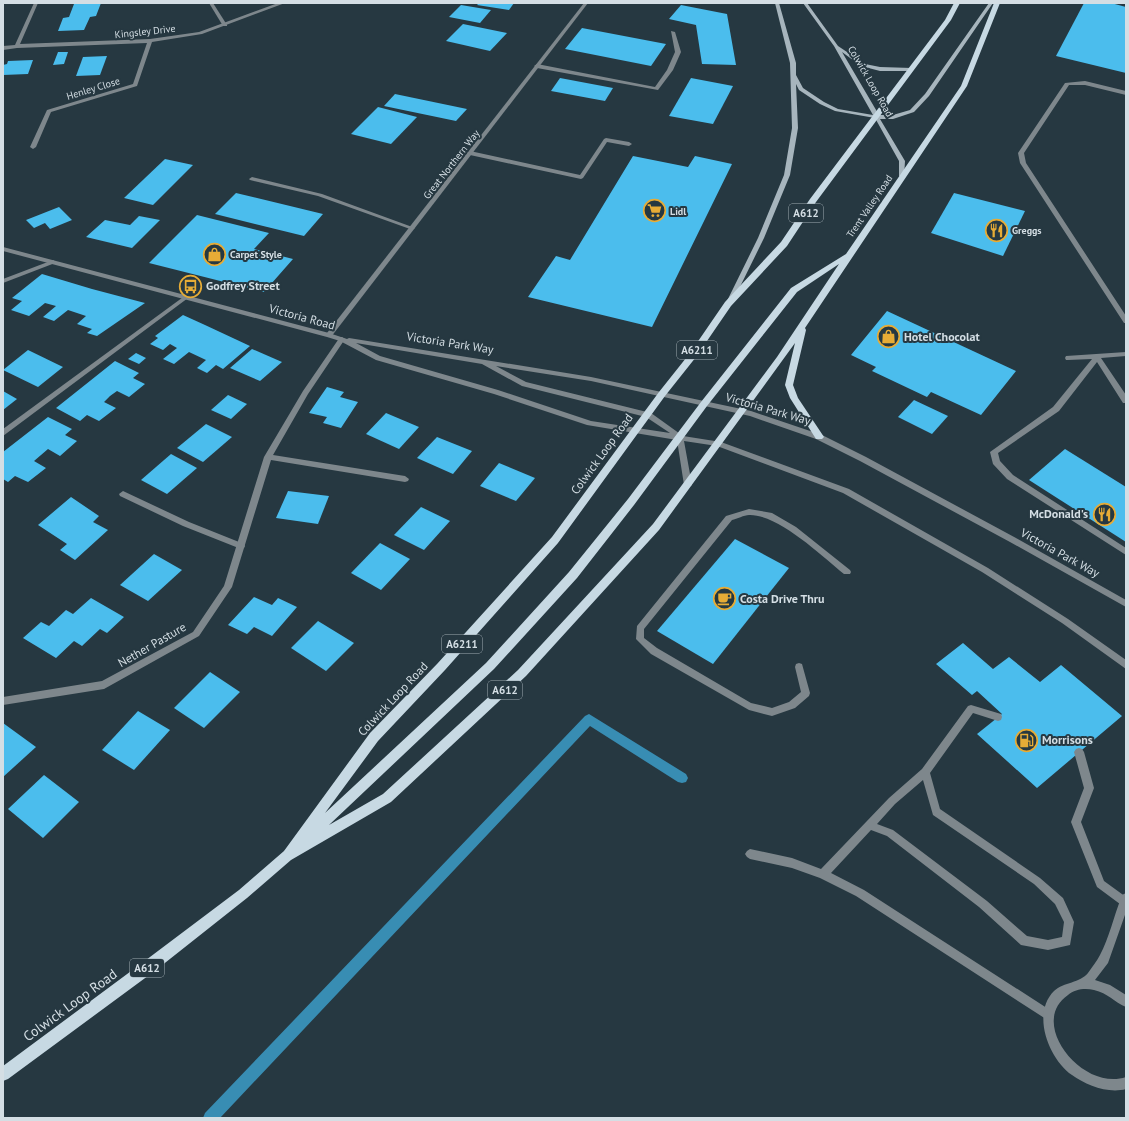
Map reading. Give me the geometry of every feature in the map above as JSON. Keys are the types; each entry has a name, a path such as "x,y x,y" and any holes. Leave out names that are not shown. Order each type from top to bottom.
{"main road":[{"name":"Colwick Loop Road","path":"287,856 374,736 441,667 555,540 637,431 662,394 693,355 728,304 761,238 787,175 795,128 794,64 777,3"},
{"name":"Colwick Loop Road","path":"805,3 836,46 902,161 902,176"},
{"name":"A612","path":"728,304 784,244 813,202 876,117 895,94 910,69 948,20 957,3"},
{"path":"794,74 801,89 822,103 837,110 876,117 893,117 912,111 927,95 991,3"},
{"name":"Trent Valley Road","path":"742,412 780,359 964,86 996,3"},
{"path":"836,46 863,65 880,69 910,69"},
{"path":"287,856 490,666 573,575 704,404 794,290 850,253"},
{"path":"804,322 789,385 794,398 819,437"},
{"name":"Colwick Loop Road","path":"3,1074 151,965 243,894 287,856 387,798 522,673 656,527 742,412"}],"street":[{"path":"17,46 36,3"},
{"path":"211,3 225,25"},
{"name":"Kingsley Drive","path":"3,48 17,46 115,44 150,41 200,33 283,3"},
{"name":"Great Northern Way","path":"329,335 586,3"},
{"path":"537,66 656,89 670,70 678,52 673,32"},
{"name":"Henley Close","path":"33,147 49,111 135,85 150,41"},
{"path":"1126,93 1085,83 1067,84 1021,153 1022,163 1126,321"},
{"path":"470,153 581,177 606,140 629,144"},
{"path":"252,179 320,195 412,228"},
{"name":"Victoria Road","path":"3,249 329,335 342,339 378,358 496,392 590,423 637,431"},
{"path":"3,281 53,262"},
{"path":"3,433 186,297"},
{"name":"Victoria Park Way","path":"342,339 591,379 742,412 819,437 870,462 1126,604"},
{"name":"Nether Pasture","path":"3,701 104,685 196,634 228,587 268,457 305,393 342,339"},
{"path":"1068,358 1126,354"},
{"path":"1097,357 1126,402"},
{"path":"1097,357 1056,409 994,452 996,462 1010,477 1126,552"},
{"path":"479,360 524,384 648,415 680,437 688,484"},
{"path":"637,431 718,444 846,491 985,570 1064,621 1126,665"},
{"path":"268,457 405,479"},
{"path":"123,494 186,524 241,546"},
{"path":"799,667 806,693 792,705 772,712 749,706 654,651 640,639 640,628 729,518 749,512 770,515 793,529 847,572"},
{"path":"823,874 892,800 925,772 971,710 998,717"},
{"path":"1078,752 1088,788 1076,822 1100,884 1125,900 1104,959 1086,984"},
{"path":"868,825 890,833 983,904 1025,941 1048,945 1066,942 1069,922 1059,901 1037,882 936,812 925,772"},
{"path":"750,854 792,863 823,874 860,893 1049,1016"},
{"path":"1126,1002 1121,997 1103,988 1086,984 1070,986 1056,995 1050,1008 1049,1029 1055,1047 1066,1063 1082,1076 1107,1086 1126,1083"}],"building":[{"path":"101,3 96,16 90,17 84,30 58,31 63,18 69,17 74,4"},
{"path":"479,3 514,3 509,10 477,5"},
{"path":"1084,3 1111,3 1126,7 1126,73 1056,56"},
{"path":"461,5 491,10 480,23 449,17"},
{"path":"681,5 727,14 736,65 702,64 696,25 669,19"},
{"path":"463,24 507,33 490,51 446,41"},
{"path":"582,28 666,44 651,66 565,49"},
{"path":"58,52 68,52 64,64 53,65"},
{"path":"107,56 100,75 76,76 83,57"},
{"path":"33,60 28,74 3,75 3,65 7,64 8,61"},
{"path":"560,78 613,88 605,101 551,91"},
{"path":"691,78 733,86 713,124 669,116"},
{"path":"395,94 467,109 456,121 384,106"},
{"path":"378,107 417,117 391,144 351,134"},
{"name":"Lidl","path":"633,156 688,167 695,156 732,164 652,327 528,297 556,256 570,260"},
{"path":"165,159 193,165 153,205 124,198"},
{"path":"236,193 323,214 304,236 215,214"},
{"path":"954,193 1025,211 1003,256 931,233"},
{"path":"59,207 72,220 50,229 45,223 34,228 26,220"},
{"name":"Carpet Style","path":"197,215 269,233 254,249 293,259 264,292 149,263"},
{"path":"139,216 160,220 132,248 86,237 105,220 130,225"},
{"path":"42,274 145,303 97,336 87,333 92,329 77,324 86,316 68,310 54,321 43,317 56,306 45,303 29,316 11,310 22,301 12,298"},
{"path":"887,311 1016,371 981,415 931,392 927,397 872,371 876,367 851,355"},
{"path":"183,315 250,346 223,369 216,365 207,373 197,368 206,360 189,352 174,364 163,359 177,348 170,344 163,350 150,344 158,338 155,336"},
{"path":"252,349 282,362 260,381 230,368"},
{"path":"28,350 63,367 38,387 3,370"},
{"path":"136,353 146,358 139,364 128,359"},
{"path":"115,361 139,373 133,378 145,384 129,397 117,391 110,396 104,402 116,408 99,421 87,415 80,421 56,408"},
{"path":"327,387 344,392 340,397 358,402 341,428 323,423 327,417 309,413"},
{"path":"3,391 17,399 3,410"},
{"path":"228,395 247,404 231,419 211,410"},
{"path":"914,400 948,416 932,434 898,417"},
{"path":"386,413 419,427 399,449 366,434"},
{"path":"48,417 72,429 65,435 77,441 60,456 48,449 34,461 46,468 28,482 15,476 8,482 3,479 3,452"},
{"path":"206,424 232,437 203,462 177,448"},
{"path":"437,437 472,451 453,474 417,458"},
{"name":"McDonald's","path":"1065,449 1126,487 1126,542 1029,480"},
{"path":"171,454 197,468 167,494 141,480"},
{"path":"499,463 535,478 516,501 480,486"},
{"path":"288,491 329,496 318,524 276,518"},
{"path":"71,497 99,516 93,522 108,530 75,560 60,550 67,544 38,525"},
{"path":"421,507 450,521 424,550 394,535"},
{"name":"Costa Drive Thru","path":"735,539 789,568 713,664 657,631"},
{"path":"380,543 410,559 381,590 351,573"},
{"path":"154,554 182,570 148,601 120,585"},
{"path":"254,597 272,605 278,598 297,607 272,636 254,627 247,634 228,625"},
{"path":"91,598 124,617 107,633 100,629 82,646 74,641 56,658 23,638 41,622 49,626 66,610 73,614"},
{"path":"318,621 354,643 326,671 291,648"},
{"path":"963,643 993,669 1009,657 1040,682 1061,665 1122,716 1037,788 977,734 1002,714 977,691 972,695 936,664"},
{"path":"210,672 240,692 204,728 174,708"},
{"path":"138,711 170,730 134,770 102,750"},
{"path":"3,723 36,747 3,777"},
{"path":"44,775 79,802 43,838 8,809"}],"waterway":[{"path":"210,1118 589,719 682,778"}],"place":[{"name":"Lidl","path":"654,211"},
{"name":"Greggs","path":"996,230"},
{"name":"Carpet Style","path":"215,254"},
{"name":"Godfrey Street","path":"191,286"},
{"name":"Hotel Chocolat","path":"888,337"},
{"name":"McDonald's","path":"1104,514"},
{"name":"Costa Drive Thru","path":"724,599"},
{"name":"Morrisons","path":"1027,740"}]}
